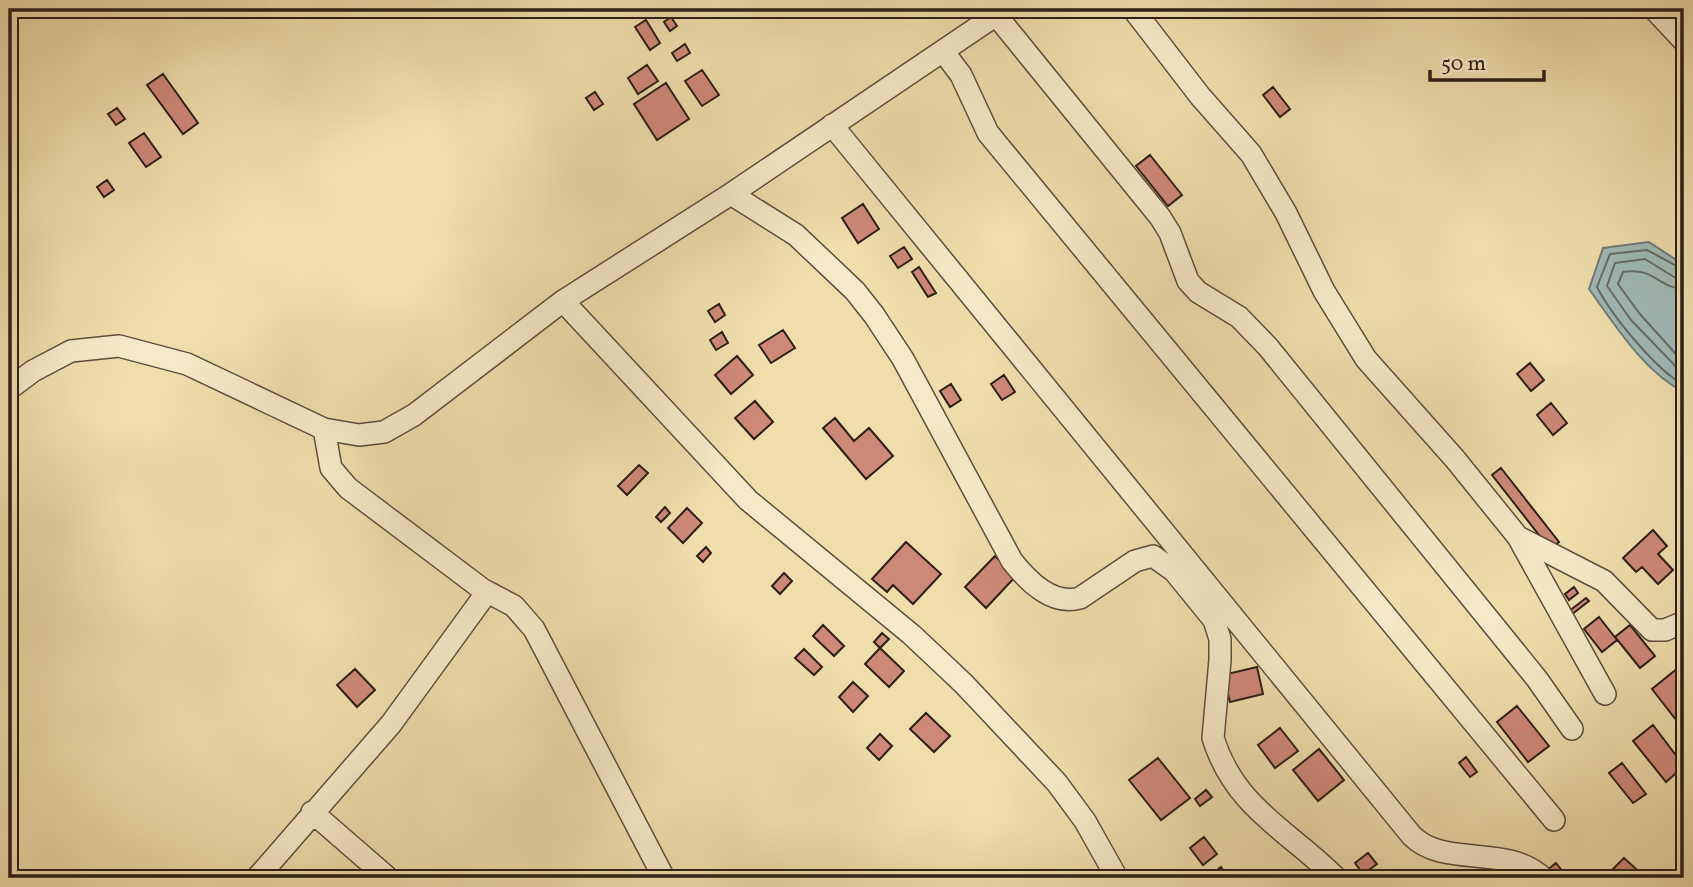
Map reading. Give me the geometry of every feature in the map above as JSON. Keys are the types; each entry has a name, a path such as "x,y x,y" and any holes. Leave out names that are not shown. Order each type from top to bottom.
{"street":[{"path":"1133,9 1200,96 1251,154 1286,213 1324,290 1366,359 1455,459 1518,537 1605,694"},
{"path":"1654,9 1684,41"},
{"path":"9,389 33,371 71,351 119,346 187,364 324,429 359,436 384,432 414,415 563,302 731,194 1001,12 1160,217 1170,233 1188,281 1210,301 1239,317 1268,347 1537,680 1572,729"},
{"path":"943,51 961,75 988,133 1554,820"},
{"path":"832,125 1412,836 1429,849 1484,855 1528,868 1544,878"},
{"path":"731,194 796,235 855,291 874,315 903,359 1012,561 1032,583 1061,600 1071,601 1080,598 1135,561 1153,556 1174,570 1214,620 1220,639 1213,738 1222,761 1248,803 1336,878"},
{"path":"563,302 748,499 912,635 1017,738 1085,821 1117,878"},
{"path":"324,429 331,468 348,488 482,589 514,606 534,629 664,878"},
{"path":"1518,537 1604,581 1652,629 1665,630 1684,622"},
{"path":"257,878 391,724 480,606 482,589"},
{"path":"312,812 388,878"}],"water":[{"path":"1649,242 1684,265 1684,392 1656,373 1643,360 1589,289 1603,248"}],"building":[{"path":"671,17 677,26 670,31 664,22"},
{"path":"646,20 660,43 650,50 635,27"},
{"path":"685,44 690,53 677,61 672,53"},
{"path":"647,65 658,81 638,94 628,78"},
{"path":"702,70 719,95 702,106 685,81"},
{"path":"163,74 198,123 183,134 147,85"},
{"path":"666,83 689,119 657,140 634,104"},
{"path":"1273,87 1290,109 1280,117 1263,95"},
{"path":"595,92 603,104 594,110 586,98"},
{"path":"117,108 125,119 116,125 108,114"},
{"path":"144,133 161,157 146,167 129,143"},
{"path":"1150,155 1182,195 1168,206 1136,166"},
{"path":"107,180 114,190 104,197 97,187"},
{"path":"863,204 879,229 858,243 842,218"},
{"path":"904,247 912,259 898,268 890,256"},
{"path":"919,267 936,293 928,297 912,272"},
{"path":"719,304 725,315 715,322 708,311"},
{"path":"783,330 795,348 771,363 759,345"},
{"path":"722,332 728,343 716,350 710,340"},
{"path":"737,356 753,375 731,394 715,375"},
{"path":"1530,363 1544,380 1531,391 1517,374"},
{"path":"1004,375 1015,392 1002,400 991,384"},
{"path":"951,384 961,400 950,407 940,391"},
{"path":"755,401 773,422 754,439 735,418"},
{"path":"1551,403 1567,423 1553,435 1537,415"},
{"path":"835,418 854,441 869,428 893,456 866,479 823,428"},
{"path":"639,465 648,473 627,495 618,486"},
{"path":"1501,468 1559,542 1550,549 1492,475"},
{"path":"665,507 670,513 661,522 656,517"},
{"path":"687,508 702,523 683,543 668,528"},
{"path":"1653,530 1667,546 1658,554 1673,570 1658,584 1642,567 1636,572 1623,558"},
{"path":"906,542 941,574 913,604 893,585 887,592 872,579"},
{"path":"706,547 711,553 703,562 697,556"},
{"path":"995,556 1016,576 986,608 965,587"},
{"path":"784,573 792,581 780,594 772,586"},
{"path":"1574,587 1578,593 1569,600 1565,594"},
{"path":"1586,598 1589,601 1566,619 1564,615"},
{"path":"1599,617 1617,640 1602,652 1584,629"},
{"path":"823,625 844,646 834,656 813,636"},
{"path":"1630,625 1655,656 1640,668 1615,637"},
{"path":"882,633 889,639 880,648 874,642"},
{"path":"880,648 904,671 889,687 865,664"},
{"path":"804,649 822,667 814,675 795,658"},
{"path":"1684,663 1684,730 1652,689"},
{"path":"1257,667 1263,694 1230,702 1223,675"},
{"path":"355,669 375,690 357,707 337,685"},
{"path":"853,682 868,696 853,712 839,697"},
{"path":"1517,706 1549,746 1528,762 1497,722"},
{"path":"926,713 950,736 934,752 910,729"},
{"path":"1653,725 1684,766 1666,782 1633,741"},
{"path":"1280,728 1298,751 1275,768 1258,745"},
{"path":"880,734 892,746 879,760 867,748"},
{"path":"1319,749 1344,780 1318,801 1293,770"},
{"path":"1466,757 1477,772 1470,777 1459,763"},
{"path":"1158,758 1190,798 1161,820 1129,780"},
{"path":"1622,763 1646,794 1633,803 1609,773"},
{"path":"1206,790 1212,797 1200,806 1195,799"},
{"path":"1204,837 1217,854 1203,865 1190,848"},
{"path":"1368,853 1377,864 1363,874 1355,863"},
{"path":"1624,858 1646,878 1604,878"},
{"path":"1556,863 1568,878 1550,878 1545,872"},
{"path":"1221,867 1229,878 1214,878 1211,875"}]}
